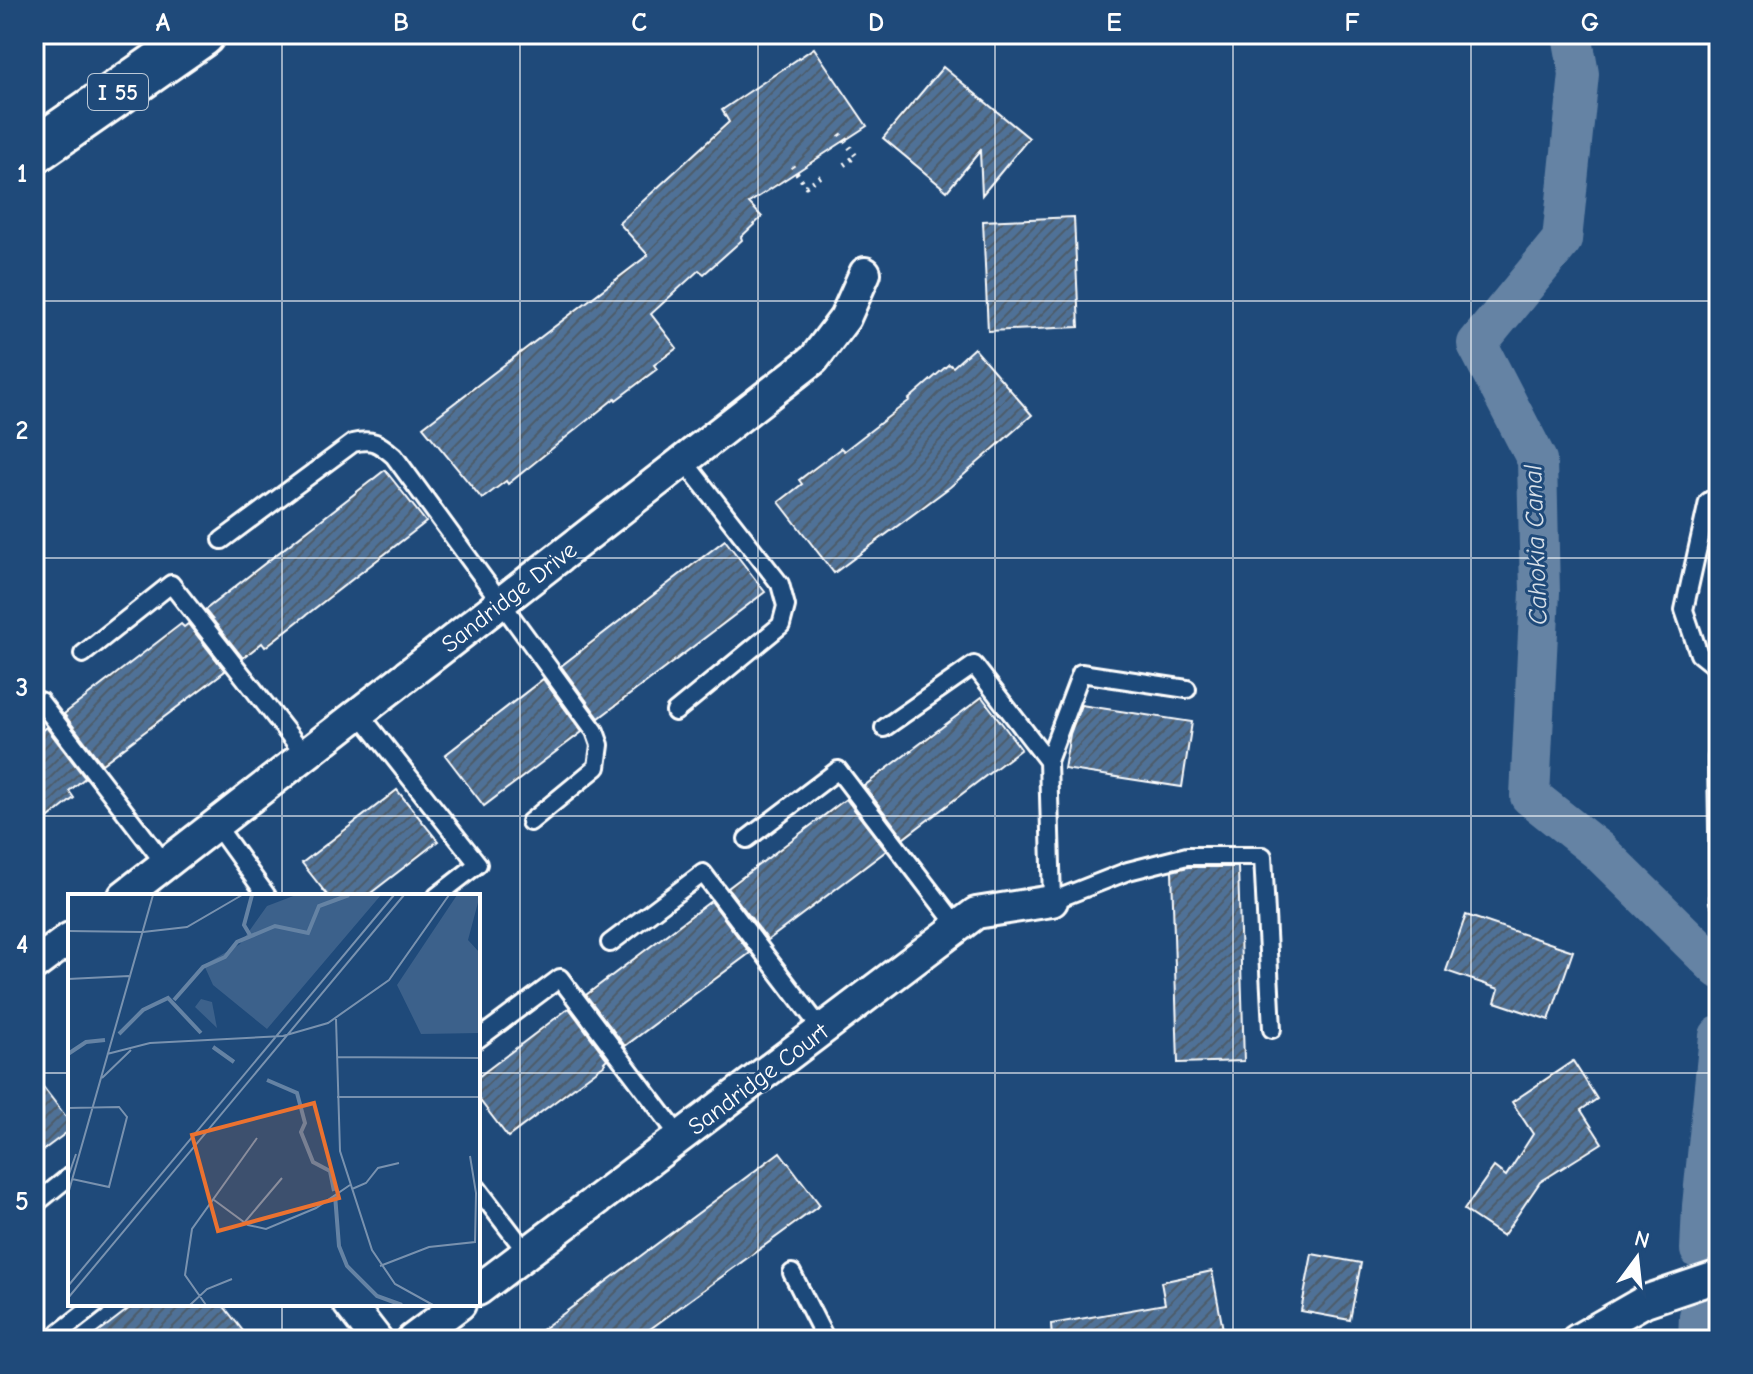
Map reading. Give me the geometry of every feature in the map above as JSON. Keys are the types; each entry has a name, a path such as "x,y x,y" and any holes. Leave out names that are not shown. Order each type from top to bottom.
{"highway":[{"name":"I 55","path":"34,151 202,34"}],"street":[{"name":"Sandridge Drive","path":"127,894 814,359 845,318 865,273"},
{"name":"Sandridge Court","path":"480,1288 976,913 1052,901"},
{"path":"34,965 68,941"},
{"path":"1577,1340 1645,1301 1719,1276"},
{"path":"351,1306 377,1340"},
{"path":"412,1340 457,1306"}],"lane":[{"path":"222,540 353,443 367,439 379,443 394,456 595,731 600,745 597,767 530,822"},
{"path":"675,712 781,625 786,606 780,584 684,461"},
{"path":"1719,494 1708,502 1684,610 1699,654 1719,670"},
{"path":"83,654 171,584 305,755"},
{"path":"884,728 974,665 1048,761"},
{"path":"1187,689 1081,673 1048,761 1052,901 1128,871 1187,856 1263,856 1272,1029"},
{"path":"34,706 40,701 165,864"},
{"path":"359,713 478,864 440,894"},
{"path":"1719,758 1719,901"},
{"path":"747,839 838,770 958,927"},
{"path":"216,825 266,894"},
{"path":"610,943 703,873 822,1030"},
{"path":"480,1038 560,978 680,1137"},
{"path":"34,1205 68,1178"},
{"path":"480,1192 527,1253"},
{"path":"792,1273 826,1340"},
{"path":"60,1332 93,1306"}],"path":[{"path":"840,134 856,156 842,166"},
{"path":"792,166 806,186 823,175"}],"building":[{"path":"814,48 867,126 749,203 762,217 741,237 742,240 704,274 699,270 651,314 677,348 654,365 657,369 615,398 508,484 506,481 482,499 423,427 648,255 619,223 729,122 722,110"},
{"path":"943,67 1029,138 982,195 980,151 947,191 883,138"},
{"path":"1074,217 1079,327 988,331 983,221"},
{"path":"974,348 1032,415 950,487 834,573 779,502 802,484 799,480 841,448 844,451 910,400 949,364 953,367"},
{"path":"385,470 426,522 265,647 262,643 243,658 205,610"},
{"path":"725,540 765,592 599,718 561,666"},
{"path":"181,624 184,627 188,624 225,671 102,764 64,714"},
{"path":"543,679 582,732 484,806 445,755"},
{"path":"982,697 1021,749 904,838 864,786"},
{"path":"1081,705 1192,722 1182,787 1064,769 1070,734"},
{"path":"46,727 85,778 69,791 74,798 34,830 34,737"},
{"path":"397,790 438,841 370,894 326,894 302,863"},
{"path":"846,799 886,851 768,940 728,888"},
{"path":"1188,867 1238,867 1244,1061 1178,1063 1172,871"},
{"path":"711,901 750,953 625,1046 586,995"},
{"path":"1466,915 1573,951 1549,1020 1495,1002 1499,989 1446,971"},
{"path":"569,1008 607,1059 605,1064 508,1137 480,1101 480,1075"},
{"path":"1573,1061 1597,1099 1581,1110 1602,1143 1540,1182 1503,1236 1464,1210 1494,1167 1506,1176 1533,1134 1512,1102"},
{"path":"34,1075 68,1119 68,1132 34,1157"},
{"path":"780,1152 820,1205 635,1340 528,1340"},
{"path":"1312,1254 1361,1263 1350,1320 1301,1311"},
{"path":"1212,1271 1225,1340 1052,1340 1051,1324 1165,1304 1161,1282"},
{"path":"132,1306 224,1306 250,1340 88,1340"}],"waterway":[{"name":"Cahokia Canal","path":"1572,34 1579,74 1562,240 1477,344 1537,460 1540,592 1530,796 1598,850 1719,969"},
{"name":"Cahokia Canal","path":"1700,1250 1719,1036"},
{"name":"Cahokia Canal","path":"1698,1340 1699,1316"}]}
